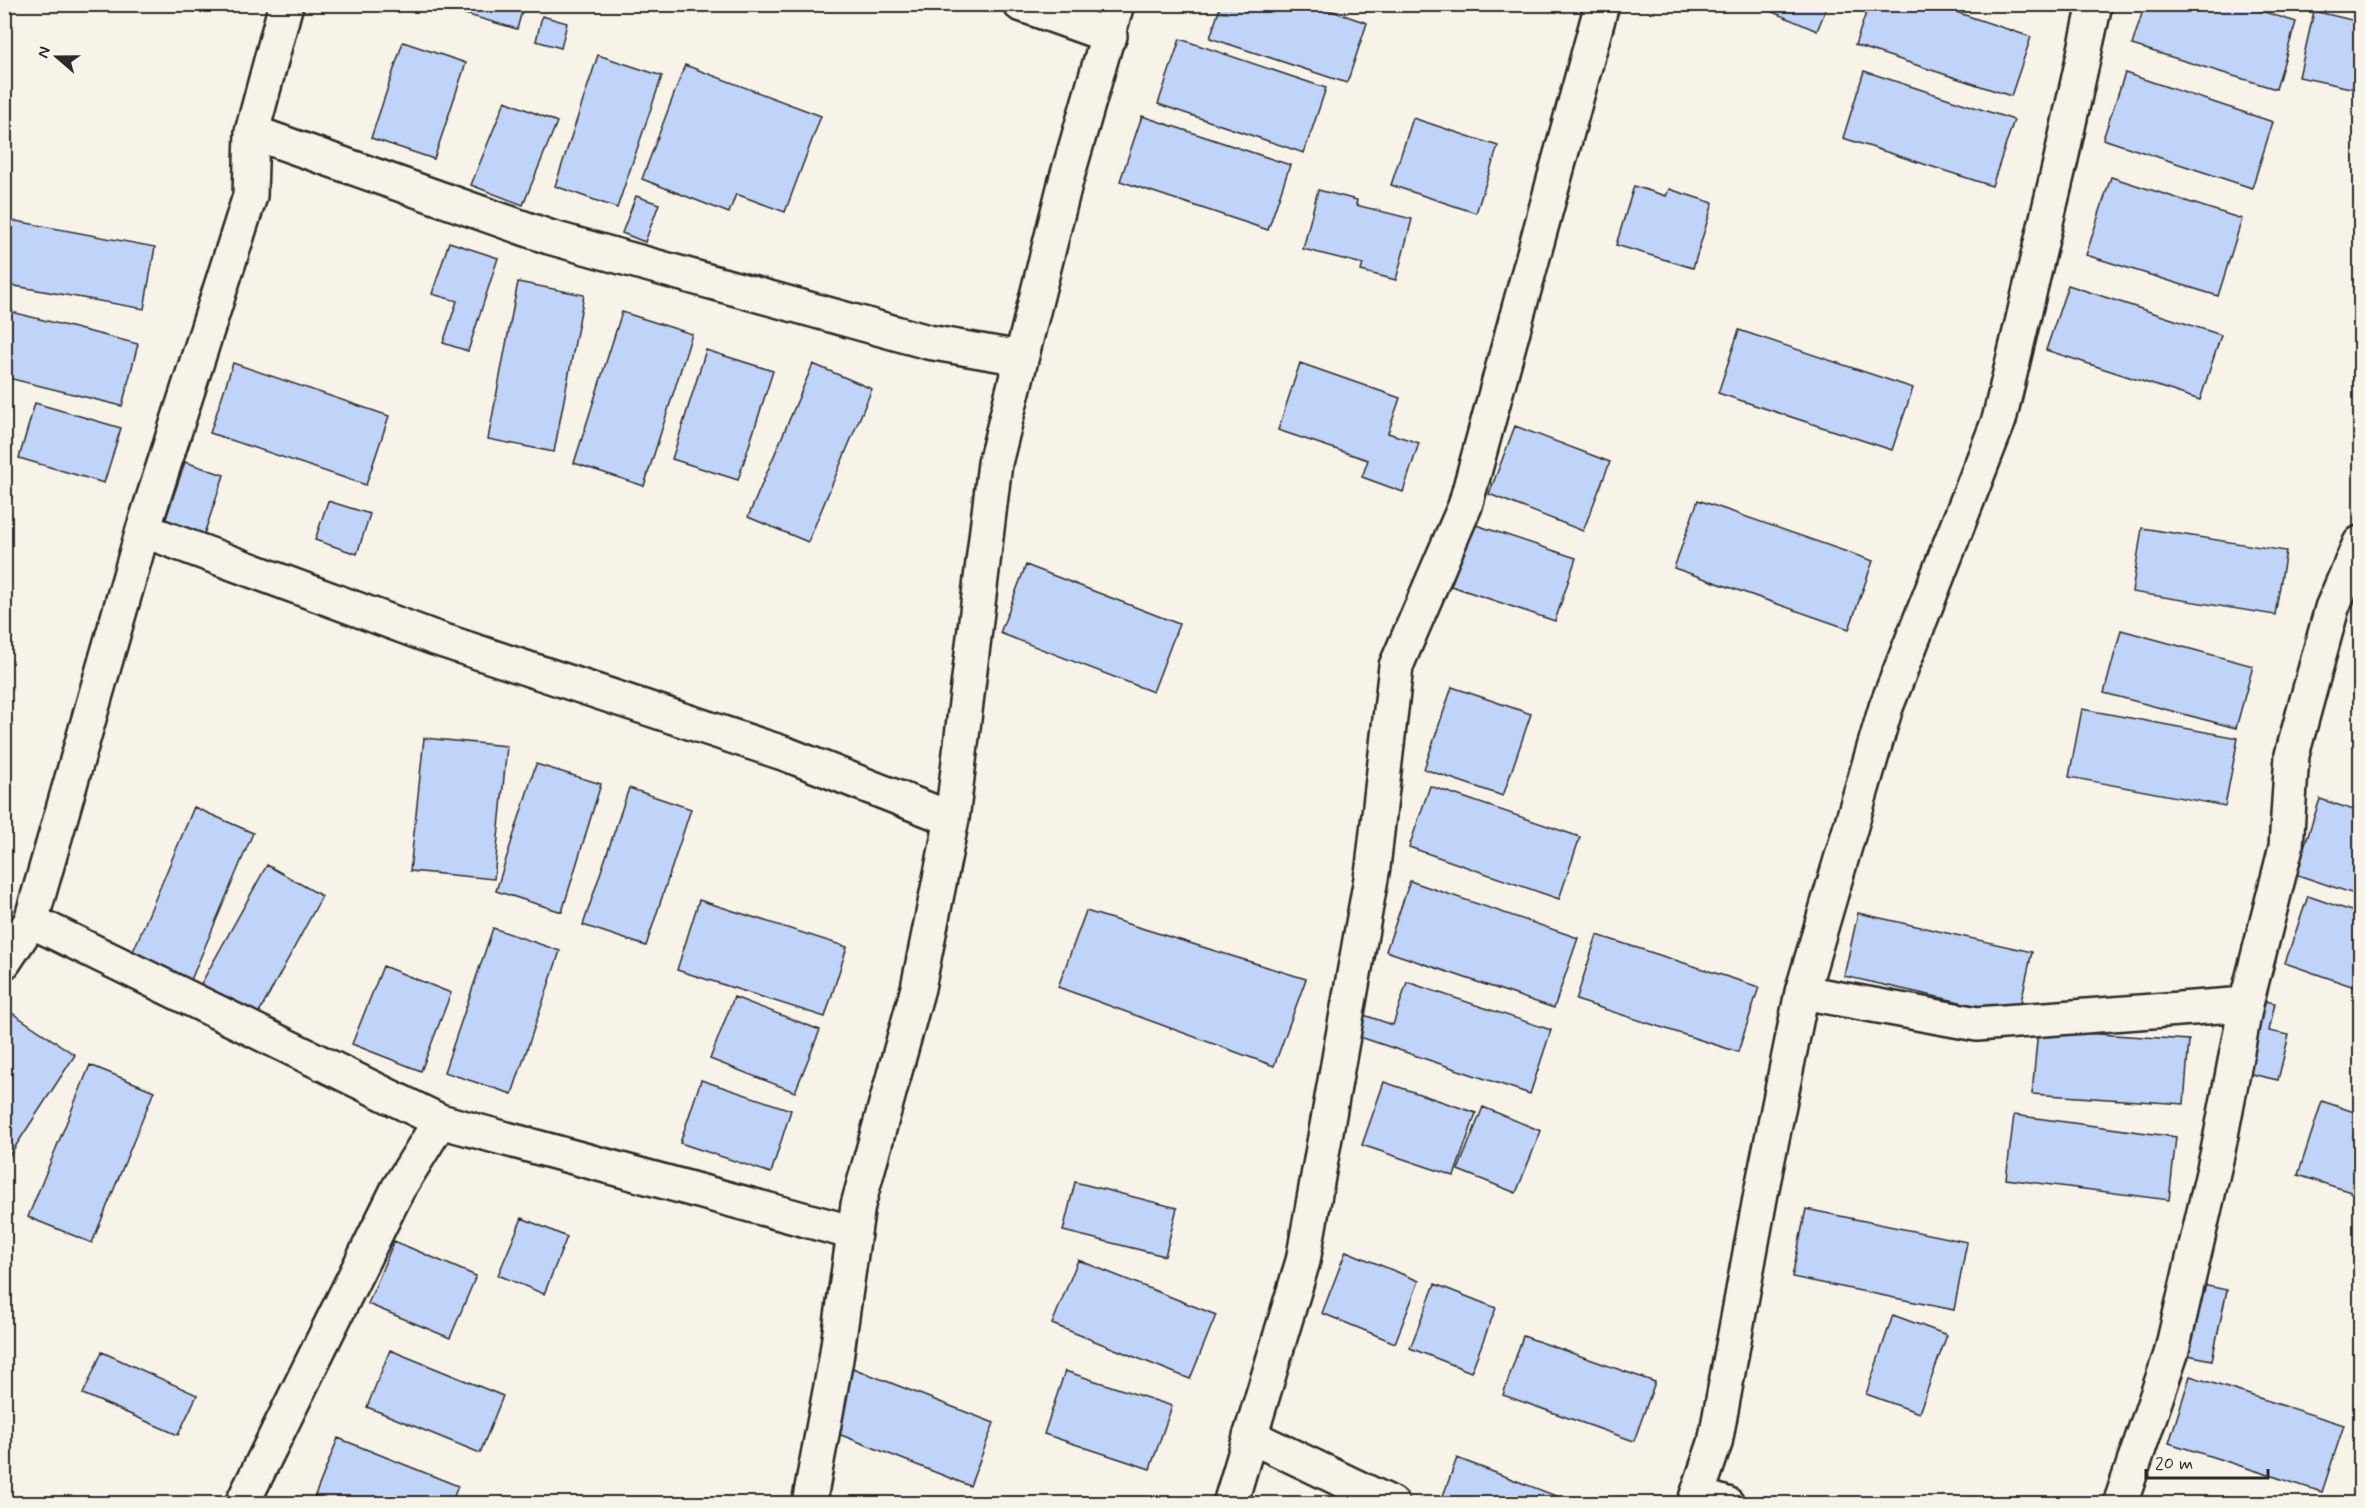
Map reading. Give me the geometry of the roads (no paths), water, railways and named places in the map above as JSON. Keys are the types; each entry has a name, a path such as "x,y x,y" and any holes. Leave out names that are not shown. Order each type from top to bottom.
{"street":[{"path":"4,962 31,921 143,530 250,196 252,132 286,4"},
{"path":"1020,4 1110,36"},
{"path":"809,1503 836,1359 858,1205 918,988 952,819 994,463 1065,184 1110,36 1117,4"},
{"path":"1230,1503 1303,1261 1373,867 1396,666 1465,506 1602,4"},
{"path":"1706,1501 1761,1193 1802,992 1886,707 1999,420 2096,4"},
{"path":"252,132 549,237 928,342 1021,358"},
{"path":"143,530 432,637 786,754 952,819"},
{"path":"2120,1503 2171,1354 2218,1151 2246,1004 2286,847 2292,755 2332,608 2361,543"},
{"path":"31,921 440,1120 854,1233"},
{"path":"1802,992 1977,1024 2246,1004"},
{"path":"242,1503 398,1189 440,1120"},
{"path":"1250,1436 1392,1503"}]}
